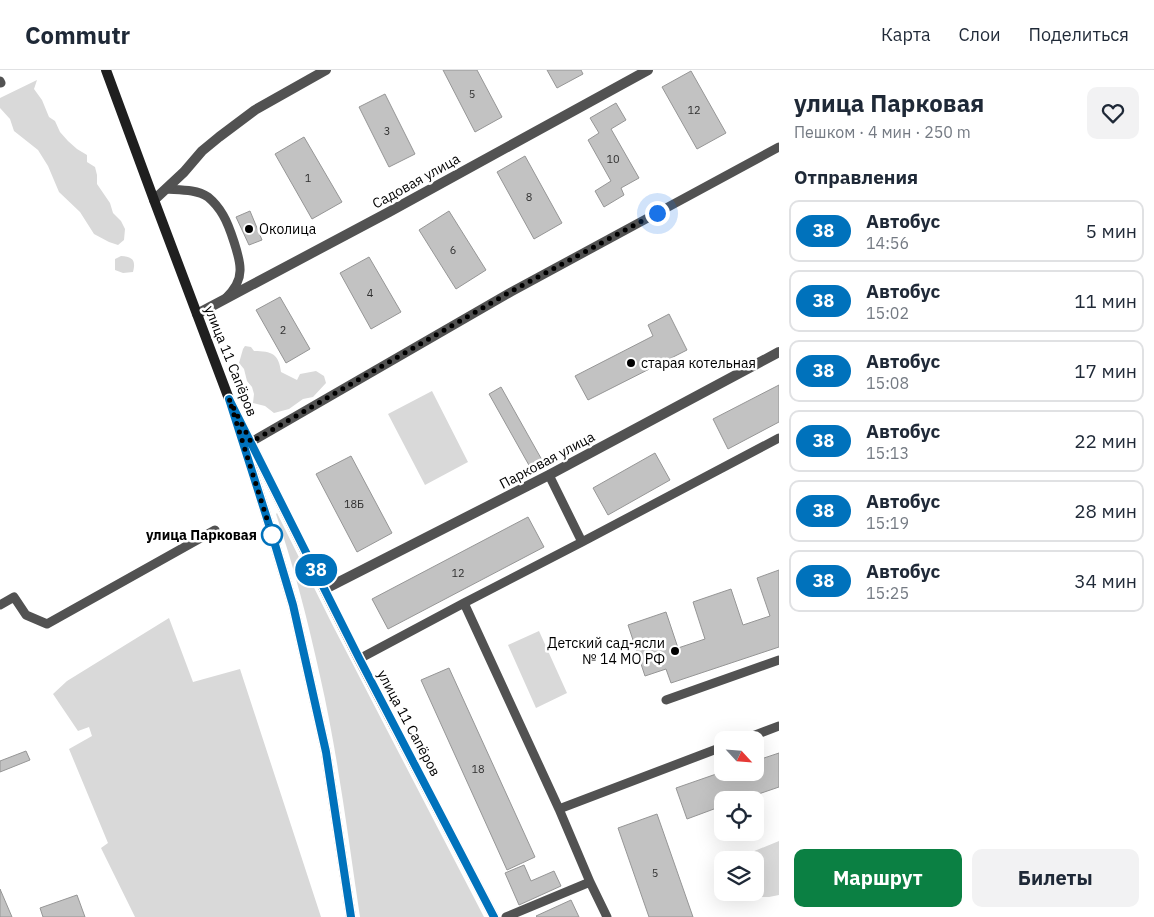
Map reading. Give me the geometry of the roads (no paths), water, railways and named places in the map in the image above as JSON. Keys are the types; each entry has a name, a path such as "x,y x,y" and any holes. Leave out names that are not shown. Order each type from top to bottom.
{"main road":[{"name":"улица 11 Сапёров","path":"106,70 229,399 359,658 494,917"},
{"path":"229,399 293,605 326,752 351,917"}],"street":[{"path":"154,200 184,172 202,151 255,110 326,70"},
{"name":"Садовая улица","path":"197,314 389,212 648,70"},
{"name":"Парковая улица","path":"325,589 549,475 779,352"}],"lane":[{"path":"251,442 510,292 779,147"},
{"path":"166,189 197,192 212,201 224,216 239,257 240,271 232,292 222,301"},
{"path":"359,658 779,438"},
{"path":"549,475 582,542"},
{"path":"0,605 14,597 26,615 47,624 215,530"},
{"path":"464,603 607,917"},
{"path":"666,700 779,660"},
{"path":"764,732 779,726"},
{"path":"559,809 714,750"},
{"path":"506,917 590,882"}],"place":[{"name":"Околица","path":"249,229"},
{"name":"старая котельная","path":"631,363"},
{"name":"улица Парковая","path":"272,535"},
{"name":"Детский сад-ясли № 14 МО РФ","path":"675,651"}]}
